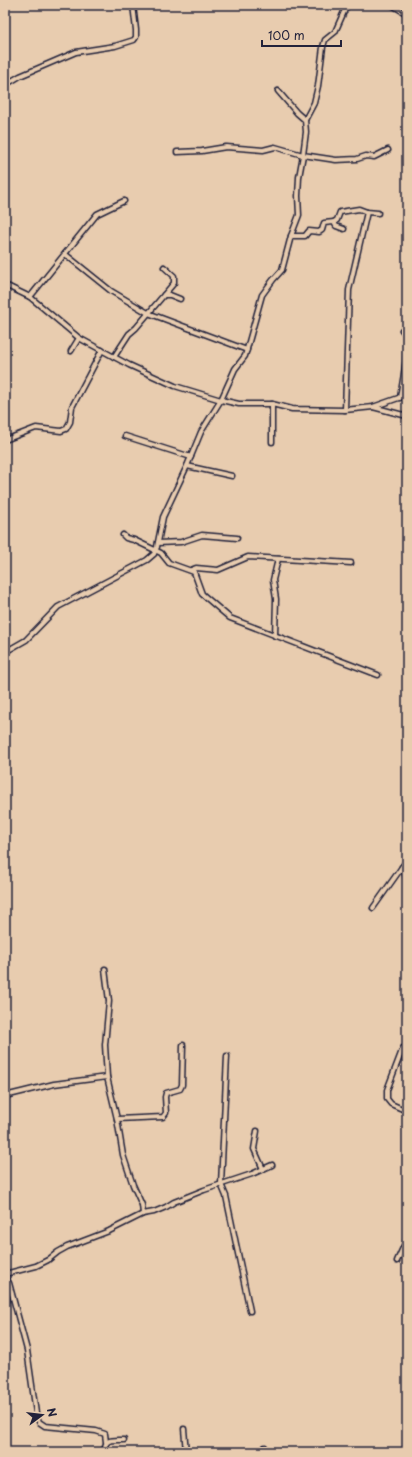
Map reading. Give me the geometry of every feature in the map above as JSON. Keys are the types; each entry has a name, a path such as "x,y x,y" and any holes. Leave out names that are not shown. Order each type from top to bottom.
{"street":[{"path":"5,85 20,76 76,52 114,46 134,40 136,37 136,30 133,5"},
{"path":"5,652 26,640 58,607 147,560 154,554 158,543 163,516 187,466 201,432 222,400 235,369 245,356 262,295 282,270 291,236 299,215 299,178 306,132 305,120 314,103 318,86 323,46 326,40 335,32 347,5"},
{"path":"392,5 407,14"},
{"path":"278,91 305,120"},
{"path":"177,152 202,151 226,147 263,150 275,147 303,155 336,160 357,159 366,156 374,157 388,150"},
{"path":"30,297 97,214 124,201"},
{"path":"334,222 337,220 340,212 359,209 367,212 378,213"},
{"path":"345,410 350,290 367,212"},
{"path":"291,236 305,236 309,231 319,232 322,230 324,223 329,221 334,222 336,226 344,229"},
{"path":"65,254 111,291 148,313 247,350"},
{"path":"114,357 129,334 136,328 174,283 174,276 164,267"},
{"path":"5,285 30,297 79,338 114,357 150,376 175,386 222,400 239,404 272,404 292,409 345,410 373,407 407,395"},
{"path":"164,295 170,295 180,299"},
{"path":"400,398 406,367 406,340 402,330"},
{"path":"71,351 79,338"},
{"path":"5,440 36,428 61,431 66,429 70,422 72,407 102,350"},
{"path":"272,404 272,442"},
{"path":"373,407 407,416"},
{"path":"125,436 191,457"},
{"path":"187,466 232,476"},
{"path":"123,535 126,538 134,540 161,553 169,563 194,572 202,594 230,618 378,675"},
{"path":"158,543 181,542 202,535 237,538"},
{"path":"190,570 196,568 218,570 248,557 351,563"},
{"path":"275,636 276,599 273,580 278,559"},
{"path":"373,908 407,860"},
{"path":"402,867 407,879"},
{"path":"105,969 108,1001 105,1045 107,1077 117,1119 123,1155 133,1186 142,1205 143,1214"},
{"path":"117,1119 163,1117 167,1108 165,1097 166,1092 180,1089 182,1085 183,1045"},
{"path":"403,1048 387,1090 387,1099 391,1104 407,1111"},
{"path":"227,1056 221,1184 228,1202 250,1311"},
{"path":"5,1096 54,1084 107,1077"},
{"path":"257,1131 254,1149 263,1169"},
{"path":"105,1452 105,1434 96,1430 45,1426 39,1422 36,1413 27,1350 9,1283 5,1275 36,1266 67,1247 109,1231 143,1214 154,1212 174,1202 272,1165"},
{"path":"397,1261 407,1239"},
{"path":"184,1429 186,1452"},
{"path":"106,1442 109,1440 124,1440"},
{"path":"265,1447 267,1452"}]}
